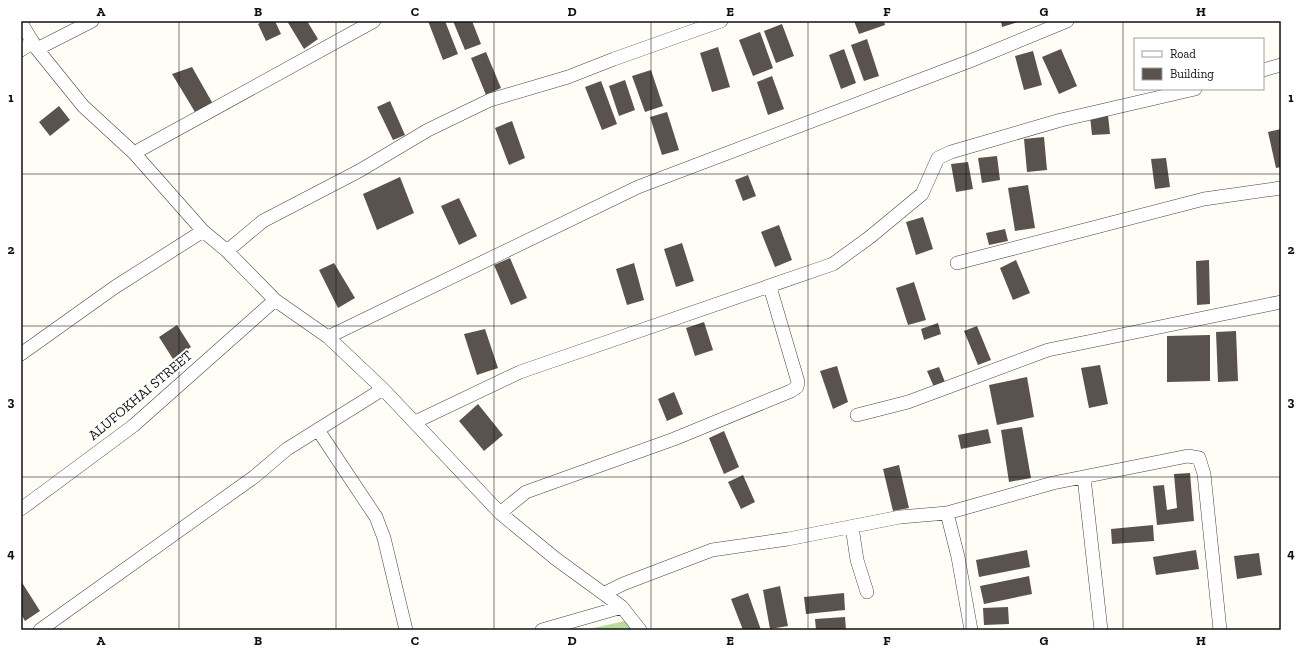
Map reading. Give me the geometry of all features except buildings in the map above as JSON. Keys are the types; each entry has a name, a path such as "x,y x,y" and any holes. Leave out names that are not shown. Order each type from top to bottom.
{"street":[{"path":"21,50 35,46 92,21"},
{"path":"134,153 374,21"},
{"path":"227,251 263,220 359,171 428,130 490,100 568,77 721,21"},
{"path":"328,337 638,187 970,61 1062,22"},
{"path":"21,23 35,46 83,106 134,153 203,231 227,251 275,300 328,337 383,389 500,513 556,559 605,593 622,607 640,630"},
{"path":"1264,70 1281,65"},
{"path":"415,422 520,372 770,287 832,264 870,237 922,194 938,158 951,152 1061,120 1191,90"},
{"path":"957,263 1204,199 1281,188"},
{"path":"21,354 115,288 203,231"},
{"path":"500,513 526,492 674,439 790,392 797,387 798,382 770,287"},
{"name":"ALUFOKHAI STREET","path":"21,509 133,426 275,300"},
{"path":"856,415 908,402 1048,350 1281,302"},
{"path":"40,630 254,477 287,449 383,389"},
{"path":"318,430 376,517 384,538 406,630"},
{"path":"605,593 712,550 788,539 900,517 947,513 1053,483 1188,456 1199,458 1204,474 1220,630"},
{"path":"1084,477 1101,630"},
{"path":"947,513 958,557 971,630"},
{"path":"852,527 857,560 867,592"},
{"path":"542,630 622,607"}],"green space":[{"path":"625,621 633,630 584,630"}]}
